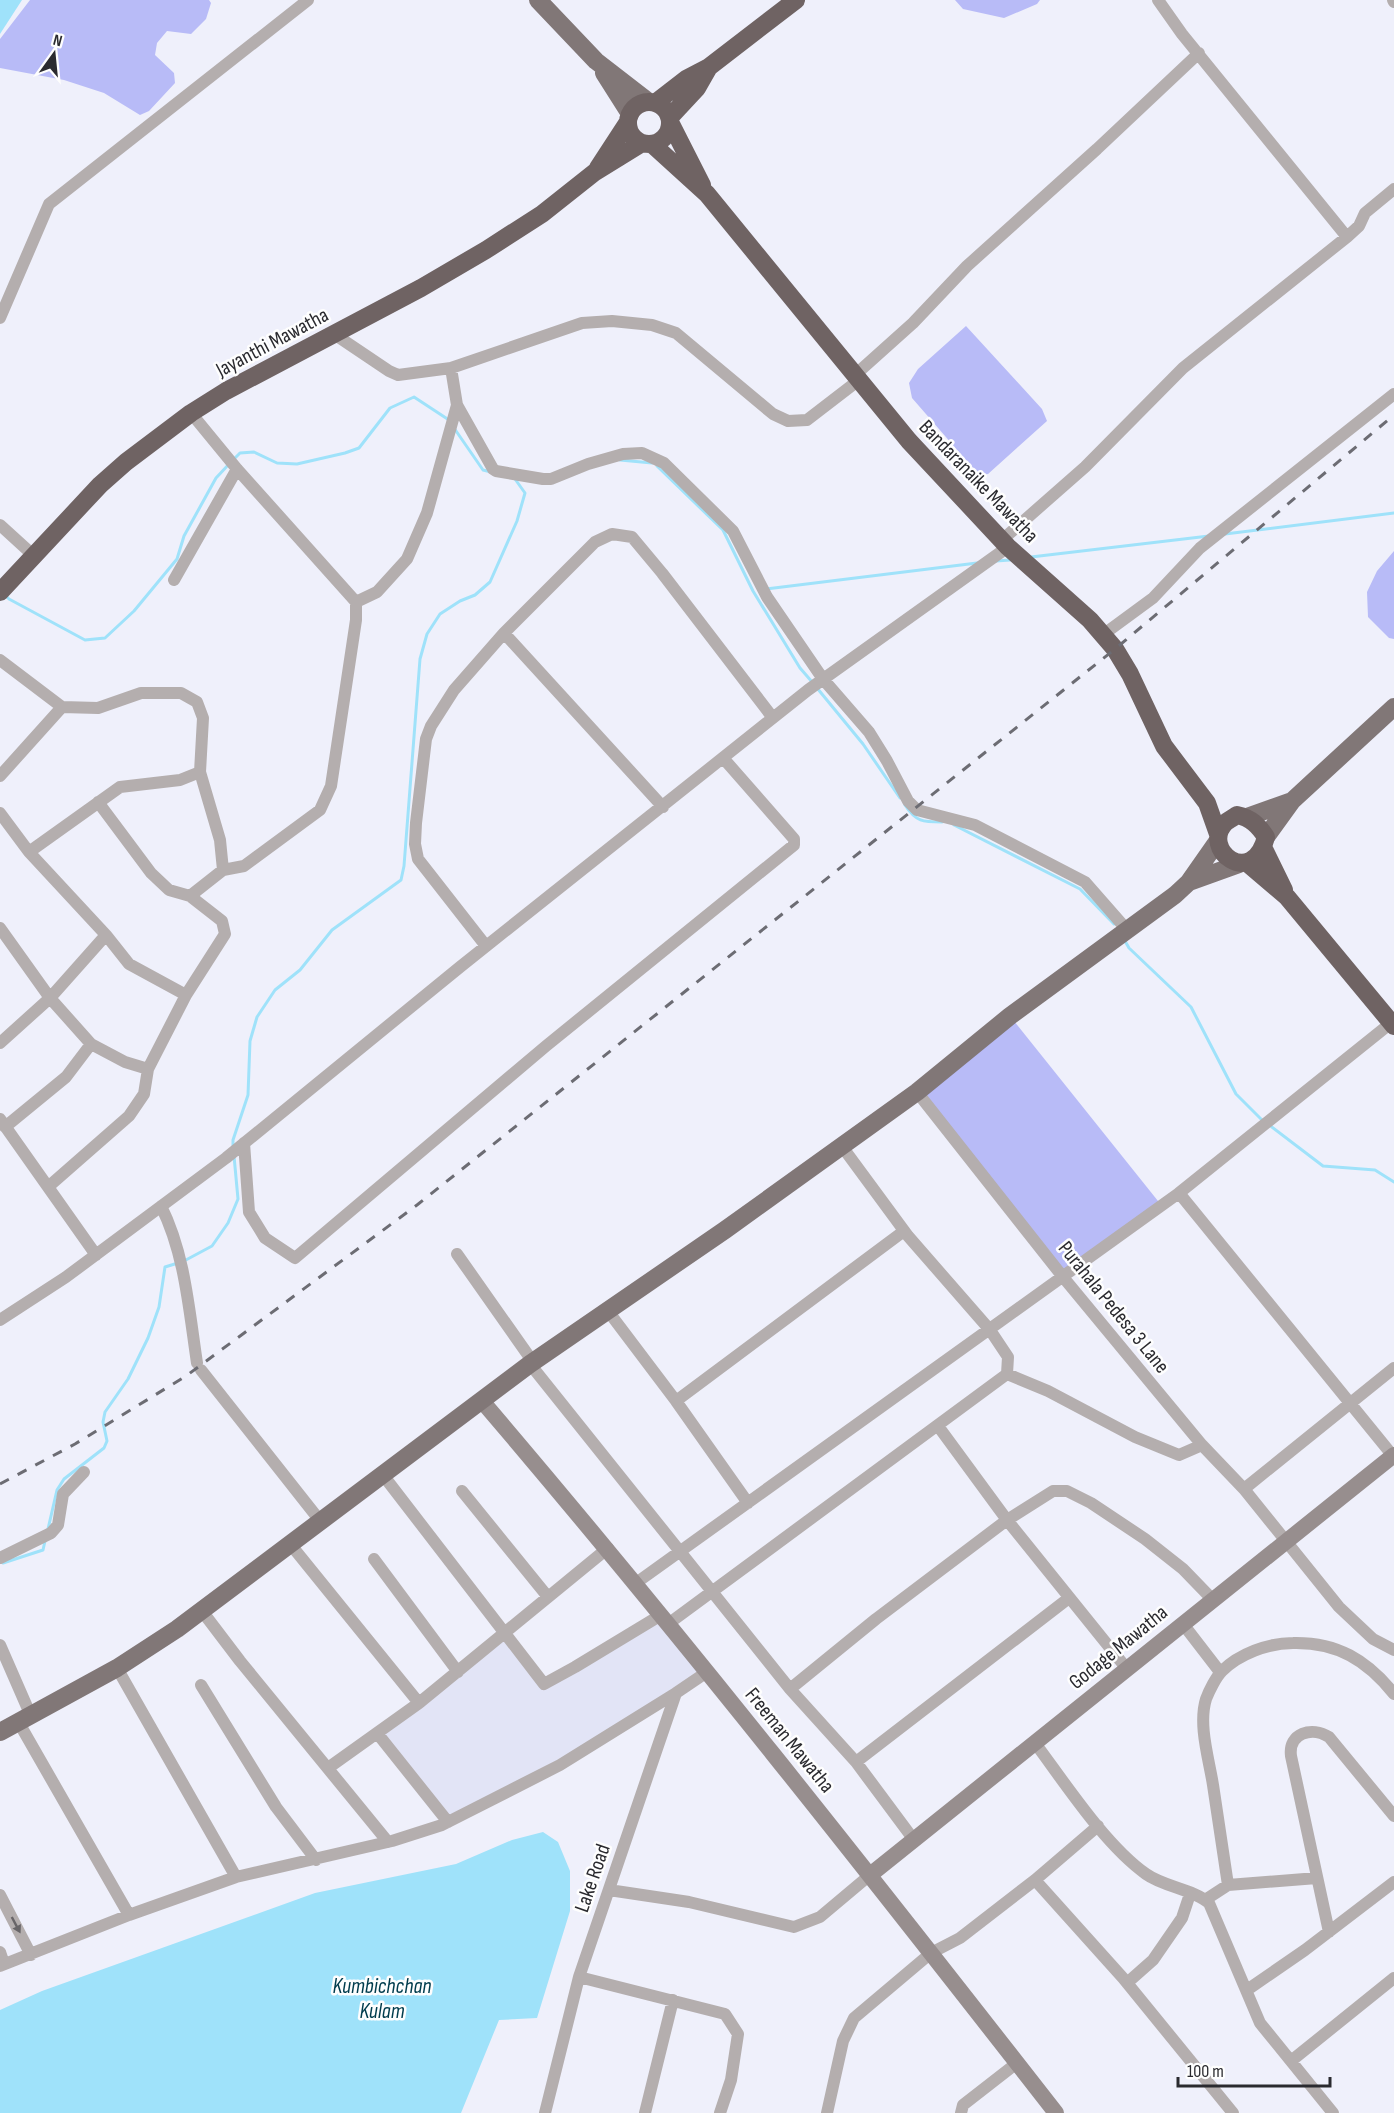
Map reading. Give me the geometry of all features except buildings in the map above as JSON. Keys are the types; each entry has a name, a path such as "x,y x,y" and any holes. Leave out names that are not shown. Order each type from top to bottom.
{"highway":[{"path":"652,103 662,106 670,120 670,130 660,142 647,144 631,135 629,118 638,106 652,103 709,67 796,0"},
{"path":"670,120 697,88 709,67"},
{"name":"Jayanthi Mawatha","path":"595,172 629,118"},
{"name":"Bandaranaike Mawatha","path":"670,120 707,194"},
{"name":"Bandaranaike Mawatha","path":"647,144 707,194 924,458 1005,543 1104,634 1125,664 1164,746 1207,803 1218,838"},
{"name":"Jayanthi Mawatha","path":"3,590 33,555 117,470 191,413 266,369 421,288 486,250 542,214 595,172 647,144"},
{"path":"1207,803 1242,816 1258,825 1287,897"},
{"path":"1242,816 1225,823 1218,838 1225,856 1243,863 1287,897 1390,1016"},
{"path":"1243,863 1257,857 1265,842"}],"main road":[{"path":"538,0 596,61 652,103"},
{"path":"596,61 629,118"},
{"path":"1265,842 1292,801 1394,707"},
{"path":"1242,816 1292,801"},
{"path":"0,1732 117,1668 202,1611 532,1363 725,1230 916,1092 1010,1016 1128,931 1189,882 1218,838"},
{"path":"1189,882 1243,863"}],"street":[{"path":"0,318 48,204 308,0"},
{"path":"1158,0 1182,34 1347,237"},
{"path":"334,334 389,372 398,375 451,368 582,323 612,321 652,325 676,333 773,414 788,421 807,420 857,377 967,266 1199,53"},
{"path":"0,1320 66,1277 226,1158 486,946 773,718 969,576 1084,467 1183,368 1347,237 1359,226 1365,213 1394,189"},
{"path":"356,602 377,592 407,559 427,513 453,418 451,368"},
{"path":"1104,634 1153,598 1200,548 1394,394"},
{"path":"190,896 223,870 244,866 320,810 332,786 356,620 356,602 191,413"},
{"path":"453,418 496,471 551,479 588,464 623,454 642,453 664,463 733,531 767,597 817,684 868,732 908,801 917,810 975,825 1085,882 1128,931"},
{"path":"174,580 236,466"},
{"path":"0,525 33,555"},
{"path":"486,946 418,859 416,823 426,739 431,726 454,690 504,633 595,542 612,534 632,537 773,718"},
{"path":"504,633 663,807"},
{"path":"0,660 62,707 98,708 141,693 181,693 197,702 203,718 200,772 220,840 223,870"},
{"path":"0,776 62,707"},
{"path":"241,1146 249,1212 265,1238 295,1258 546,1046 794,845 794,839 724,759"},
{"path":"29,852 120,787 180,780 200,772"},
{"path":"48,1187 129,1116 144,1094 148,1069 186,995 225,934 222,921 190,896 169,890 151,873 98,802"},
{"path":"0,813 29,852 106,935 129,964 186,995"},
{"path":"0,928 50,998 91,1044 125,1062 148,1069"},
{"path":"0,1043 50,998 106,935"},
{"path":"636,1584 1179,1193 1278,1116 1390,1016"},
{"path":"91,1044 66,1077 3,1123 96,1255"},
{"name":"Purahala Pedesa 3 Lane","path":"916,1092 1064,1277 1202,1445 1244,1489 1339,1607 1373,1639 1394,1650"},
{"path":"383,1475 544,1684 712,1591 1007,1374 1008,1357 990,1330 904,1231 841,1145"},
{"path":"1179,1193 1394,1455"},
{"path":"161,1206 172,1228 183,1270 199,1366 321,1522"},
{"path":"676,1401 904,1231"},
{"path":"457,1254 532,1363 790,1689 856,1762 914,1840"},
{"path":"608,1311 676,1401 748,1503"},
{"path":"1244,1489 1394,1368"},
{"path":"1007,1374 1048,1391 1135,1437 1179,1455 1202,1445"},
{"name":"Freeman Mawatha","path":"482,1401 608,1548 870,1875 1056,2113"},
{"path":"938,1426 1007,1520 1127,1669"},
{"name":"Godage Mawatha","path":"870,1875 1394,1455"},
{"path":"0,1558 47,1536 58,1525 63,1494 84,1472"},
{"path":"462,1491 548,1597"},
{"path":"790,1689 876,1619 1007,1520 1053,1491 1067,1491 1091,1503 1145,1539 1183,1569 1213,1600"},
{"path":"291,1545 419,1703"},
{"path":"328,1768 419,1703 608,1548"},
{"path":"374,1559 458,1672"},
{"path":"856,1762 1069,1598"},
{"path":"202,1611 388,1842"},
{"path":"1183,1624 1220,1672"},
{"path":"1228,1885 1203,1727 1206,1699 1220,1672 1242,1657 1272,1645 1292,1642 1314,1644 1331,1647 1350,1655 1369,1667 1394,1694"},
{"path":"0,1645 25,1719 129,1915"},
{"path":"117,1668 236,1877"},
{"path":"1,1960 31,1955 129,1915 236,1877 388,1842 448,1822 560,1765 706,1672"},
{"path":"201,1685 276,1806 316,1860"},
{"name":"Lake Road","path":"545,2113 579,1977 676,1693"},
{"path":"1329,1932 1290,1756 1291,1744 1296,1737 1309,1732 1329,1737 1394,1816"},
{"path":"377,1733 448,1822"},
{"path":"1035,1743 1098,1826 1119,1849 1145,1873 1205,1900 1213,1909 1260,2023 1333,2113"},
{"path":"827,2113 843,2041 854,2018 931,1953 960,1938 1035,1880 1098,1826"},
{"path":"609,1890 689,1902 794,1927 820,1917 870,1875"},
{"path":"1205,1900 1228,1885 1317,1878"},
{"path":"1035,1880 1127,1983 1233,2113"},
{"path":"1247,1990 1329,1932 1394,1882"},
{"path":"1127,1983 1154,1960 1182,1918 1190,1894"},
{"path":"0,1895 31,1955"},
{"path":"579,1977 725,2014 738,2034 731,2080 720,2113"},
{"path":"1291,2061 1394,1978"},
{"path":"645,2113 673,2000"},
{"path":"961,2113 963,2105 1017,2063"}],"shaded area":[{"path":"30,0 209,0 211,3 206,19 191,34 167,31 157,43 155,55 174,73 175,83 149,111 140,115 104,93 64,80 0,68 0,39"},
{"path":"955,0 1040,0 1037,4 1004,18 963,9"},
{"path":"966,326 1042,409 1047,421 988,474 979,475 912,398 909,383 918,369"},
{"path":"1394,551 1394,639 1389,638 1368,617 1367,592 1377,571"},
{"path":"1010,1016 1162,1206 1063,1277 917,1092"},
{"path":"661,1615 707,1672 676,1693 448,1822 377,1733 505,1633 545,1684"}],"water":[{"path":"0,0 22,0 0,34"},
{"name":"Kumbichchan Kulam","path":"543,1832 558,1842 570,1871 570,1911 537,2018 499,2020 461,2113 0,2113 0,2010 42,1991 315,1893 456,1864 512,1840"}],"waterway":[{"path":"234,459 240,453 254,452 277,463 297,464 345,453 359,448 390,408 414,397 449,420"},
{"path":"454,428 483,470 491,472"},
{"path":"620,460 652,463"},
{"path":"5,595 85,640 105,638 134,611 177,559 184,536 216,478 230,463"},
{"path":"657,466 723,530 753,591 800,668 813,683"},
{"path":"233,1146 248,1095 250,1041 257,1017 275,990 300,970 332,930 401,880 420,659 427,634 440,614 460,601 475,595 490,582 517,521 525,493 515,479"},
{"path":"1225,534 1394,513"},
{"path":"1031,557 1209,536"},
{"path":"996,561 1010,560"},
{"path":"766,589 977,563"},
{"path":"817,688 863,744 900,798"},
{"path":"905,805 913,815 921,820 942,822"},
{"path":"954,825 1080,889 1114,924"},
{"path":"1125,941 1129,948 1191,1007 1236,1094 1263,1121"},
{"path":"1268,1124 1323,1166 1375,1170 1394,1182"},
{"path":"184,1261 212,1246 228,1223 238,1199 234,1156"},
{"path":"48,1529 57,1490 64,1479 104,1448 107,1441 103,1422 105,1412 128,1379 148,1338 159,1307 165,1267 178,1263"},
{"path":"3,1563 43,1550 45,1541"}],"railway":[{"path":"0,1484 75,1444 186,1376 417,1205 1115,649 1394,415"}]}
